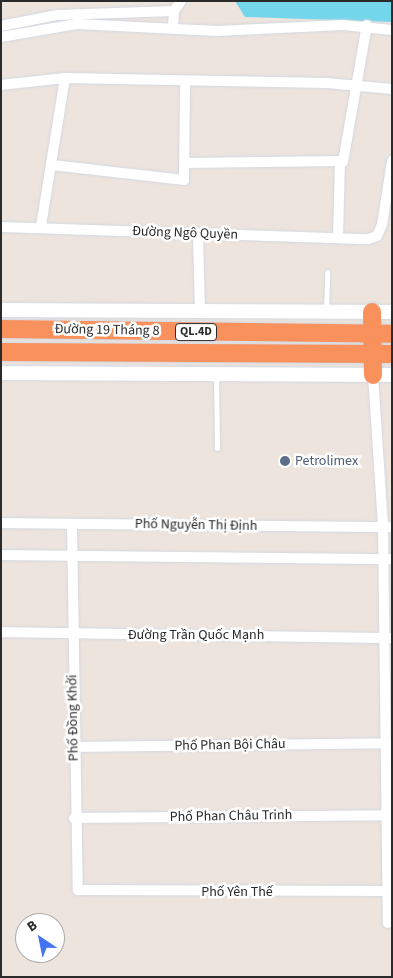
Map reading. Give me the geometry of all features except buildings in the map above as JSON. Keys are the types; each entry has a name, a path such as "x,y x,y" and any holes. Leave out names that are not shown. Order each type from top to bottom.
{"highway":[{"path":"372,312 373,375"},
{"name":"Đường 19 Tháng 8","path":"1,328 392,334"},
{"name":"Đường 19 Tháng 8","path":"1,352 392,354"}],"street":[{"path":"173,26 174,11 181,1"},
{"path":"1,26 57,15 174,11"},
{"path":"1,37 77,24 173,26 217,31 367,25 392,30"},
{"path":"338,238 343,162 354,85 367,25"},
{"path":"1,85 65,78 185,84 354,85 392,89"},
{"path":"41,226 65,78"},
{"path":"52,165 184,180 185,84"},
{"path":"185,163 306,158 343,162"},
{"name":"Đường Ngô Quyền","path":"1,226 368,239 377,236 382,225 392,161"},
{"path":"198,234 200,311"},
{"name":"Đường 19 Tháng 8","path":"1,310 392,312"},
{"path":"1,373 392,375"},
{"path":"373,375 387,527 388,559 389,638 386,743 388,923"},
{"name":"Phố Nguyễn Thị Định","path":"1,522 387,527"},
{"name":"Phố Đồng Khởi","path":"72,524 71,635 75,880 78,890 86,893"},
{"path":"1,555 388,559"},
{"name":"Đường Trần Quốc Mạnh","path":"1,632 71,635 389,638"},
{"name":"Phố Phan Bội Châu","path":"74,747 386,743"},
{"name":"Phố Phan Châu Trinh","path":"74,818 387,815"},
{"name":"Phố Yên Thế","path":"86,893 388,891"}],"lane":[{"path":"326,312 327,272"},
{"path":"216,374 217,448"}],"water":[{"path":"235,1 392,1 392,22 245,17"}],"place":[{"name":"Petrolimex","path":"285,461"}]}
